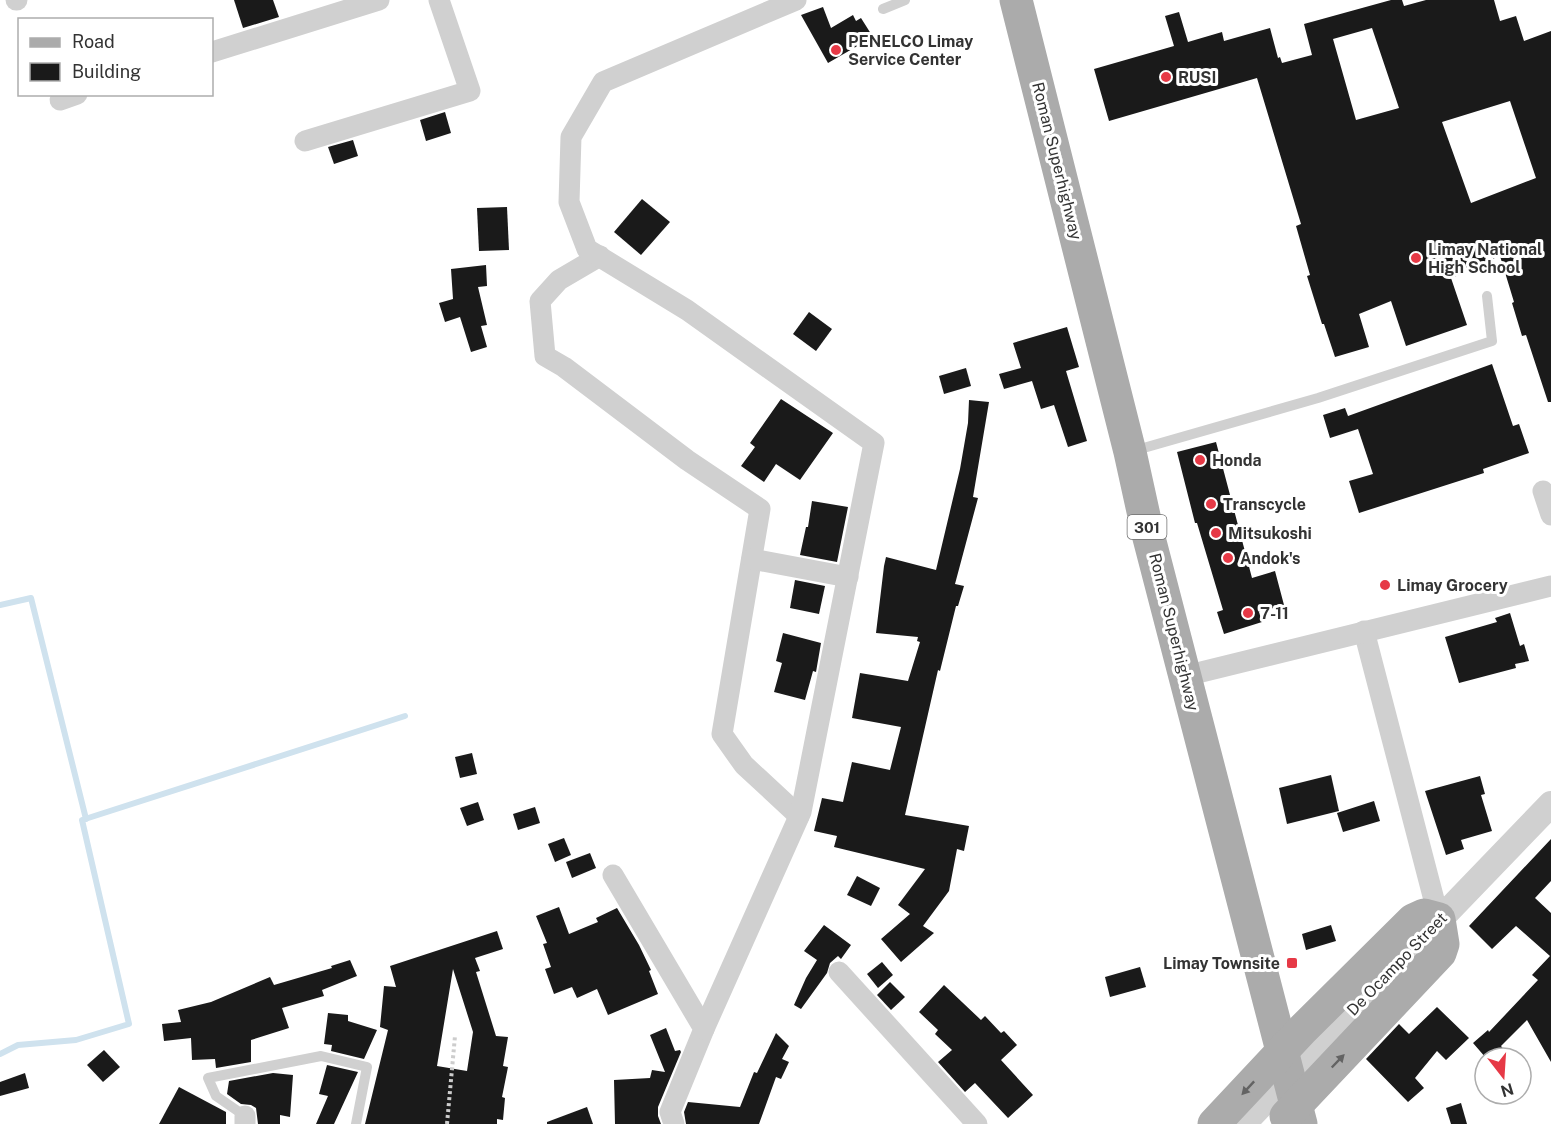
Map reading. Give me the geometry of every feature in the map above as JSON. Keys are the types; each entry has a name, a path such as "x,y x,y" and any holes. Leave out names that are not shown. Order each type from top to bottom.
{"main road":[{"name":"Roman Superhighway","path":"1016,0 1130,452 1148,534 1282,1052 1292,1117"},
{"path":"1214,1124 1303,1029 1413,920 1424,915 1434,925 1443,944 1440,953 1292,1117"}],"street":[{"path":"213,52 379,0"},
{"path":"305,141 470,90 439,0"},
{"path":"672,1118 704,1029 800,816 874,443 687,310 587,249 569,202 571,137 603,82 796,0"},
{"path":"600,256 559,280 540,301 545,356 564,367 687,460 760,509 722,734 744,765 800,816"},
{"path":"1543,491 1551,515"},
{"path":"752,560 848,577"},
{"path":"1185,676 1551,586"},
{"path":"1364,631 1434,925"},
{"name":"De Ocampo Street","path":"1243,1124 1551,804"},
{"path":"613,875 704,1029"},
{"path":"839,972 977,1124"}],"lane":[{"path":"883,9 905,0"},
{"path":"1130,452 1318,398 1492,341 1487,296"},
{"path":"245,1120 216,1096 208,1078 321,1056 367,1067 356,1124"}],"path":[{"path":"447,1124 455,1036"}],"building":[{"path":"234,0 273,0 279,17 243,28"},
{"path":"1391,0 1402,0 1404,6 1426,0 1494,0 1500,21 1516,16 1524,41 1551,31 1551,402 1548,402 1526,335 1522,336 1500,256 1458,272 1459,275 1451,278 1467,325 1406,346 1391,301 1359,314 1369,347 1335,357 1307,276 1310,275 1296,226 1301,224 1257,78 1109,121 1094,69 1174,46 1165,16 1179,12 1188,42 1222,32 1224,41 1270,28 1278,58 1280,57 1282,63 1312,55 1304,24","holes":["1372,28 1399,108 1356,120 1333,39","1510,101 1536,178 1471,203 1442,122"]},
{"name":"PENELCO Limay Service Center","path":"823,7 831,28 853,15 856,21 861,18 873,37 828,63 801,15"},
{"path":"445,112 451,133 426,141 420,120"},
{"path":"353,140 358,156 334,164 328,147"},
{"path":"642,199 670,222 641,255 614,232"},
{"path":"507,207 509,250 479,251 477,208"},
{"path":"486,265 487,286 478,287 487,325 481,326 487,347 471,352 460,317 445,322 439,303 453,299 451,269"},
{"path":"809,312 832,329 816,351 793,334"},
{"path":"1067,327 1079,367 1066,371 1087,441 1068,447 1054,405 1041,409 1032,381 1004,389 999,374 1021,368 1013,343"},
{"path":"1492,364 1513,426 1519,424 1529,453 1483,469 1484,473 1359,513 1349,481 1373,474 1358,429 1330,438 1323,415 1345,408 1348,416"},
{"path":"966,368 971,386 944,394 939,376"},
{"path":"781,399 833,433 800,480 776,464 764,482 741,466 755,447 750,443"},
{"path":"969,400 989,402 973,497 978,498 955,584 964,586 958,606 956,606 940,671 938,670 905,815 969,826 964,851 957,849 949,891 923,926 934,933 901,962 881,939 910,914 898,905 925,869 834,847 837,836 814,831 822,798 843,802 852,762 890,770 901,727 852,718 860,673 908,681 920,642 917,641 918,637 876,633 884,566 886,557 936,570 960,469 968,423"},
{"path":"1216,442 1252,578 1275,571 1284,605 1259,612 1262,622 1224,634 1217,612 1223,610 1197,523 1195,523 1177,452"},
{"path":"812,501 848,507 837,562 800,555"},
{"path":"795,580 825,586 819,614 790,608"},
{"path":"1510,613 1520,646 1524,644 1529,661 1515,664 1516,668 1459,683 1445,637 1497,622 1495,618"},
{"path":"783,633 821,643 816,672 813,671 805,700 774,692 782,663 776,661"},
{"path":"472,753 477,774 460,778 455,757"},
{"path":"1331,775 1339,811 1287,824 1279,788"},
{"path":"1480,776 1485,794 1481,795 1492,831 1461,840 1464,849 1446,855 1425,791"},
{"path":"1374,801 1380,821 1343,832 1337,813"},
{"path":"478,802 484,820 467,826 460,808"},
{"path":"535,807 540,823 518,830 513,814"},
{"path":"564,838 571,855 555,862 548,844"},
{"path":"1551,839 1551,881 1535,898 1551,913 1551,1062 1527,1020 1501,1046 1476,1046 1473,1043 1488,1030 1489,1032 1538,980 1532,975 1550,956 1516,926 1492,949 1469,926"},
{"path":"590,853 596,868 572,878 566,862"},
{"path":"857,876 880,888 871,906 847,895"},
{"path":"559,907 569,934 598,922 596,918 617,908 651,970 649,971 658,994 608,1015 597,989 577,998 572,987 554,994 545,969 551,967 543,944 547,943 536,916"},
{"path":"824,925 851,945 841,959 838,956 830,963 827,973 801,1009 794,1005 817,960 804,951"},
{"path":"1331,925 1336,941 1306,950 1302,934"},
{"path":"497,931 503,949 475,958 480,971 476,972 496,1036 508,1037 503,1066 508,1067 502,1097 505,1098 503,1120 497,1119 497,1124 365,1124 388,1030 380,1027 384,986 396,987 390,966","holes":["453,969 473,1032 467,1071 437,1066"]},
{"path":"350,960 357,976 322,990 324,996 282,1008 289,1028 251,1040 251,1062 216,1068 215,1059 192,1060 191,1038 164,1041 162,1024 181,1022 178,1010 211,1002 270,977 274,985 332,968 331,966"},
{"path":"882,962 893,975 878,988 867,974"},
{"path":"1140,967 1146,987 1110,997 1105,977"},
{"path":"890,982 905,997 891,1010 877,995"},
{"path":"944,985 981,1020 985,1016 1001,1033 1004,1031 1017,1045 1001,1060 1033,1095 1008,1118 975,1083 965,1092 938,1062 952,1050 935,1034 938,1030 919,1012"},
{"path":"1437,1007 1469,1038 1446,1060 1437,1051 1415,1078 1424,1088 1408,1102 1366,1059 1399,1024 1409,1034"},
{"path":"328,1013 348,1015 348,1021 377,1030 364,1059 331,1051 332,1045 324,1044"},
{"path":"666,1028 675,1051 680,1050 681,1052 658,1107 661,1124 615,1124 614,1080 650,1078 652,1070 665,1072 650,1035"},
{"path":"776,1033 789,1046 782,1059 789,1062 781,1079 776,1077 759,1124 686,1124 684,1112 688,1102 740,1107 754,1072 757,1073"},
{"path":"104,1050 120,1067 103,1082 87,1065"},
{"path":"327,1065 358,1072 334,1124 316,1124 328,1096 319,1094"},
{"path":"25,1073 29,1088 0,1096 0,1082"},
{"path":"273,1073 293,1075 290,1117 280,1115 280,1124 258,1124 256,1108 241,1104 227,1094 229,1081"},
{"path":"179,1087 226,1112 226,1124 159,1124"},
{"path":"1461,1103 1467,1124 1451,1124 1446,1108"},
{"path":"587,1107 593,1124 547,1124 547,1122"}],"waterway":[{"path":"0,605 31,598 86,819"},
{"path":"0,1054 18,1045 76,1040 129,1024 82,820 405,716"}],"place":[{"name":"PENELCO Limay Service Center","path":"836,50"},
{"name":"RUSI","path":"1166,77"},
{"name":"Limay National High School","path":"1416,258"},
{"name":"Honda","path":"1200,460"},
{"name":"Transcycle","path":"1211,504"},
{"name":"Mitsukoshi","path":"1216,533"},
{"name":"Andok's","path":"1228,558"},
{"name":"Limay Grocery","path":"1385,585"},
{"name":"7-11","path":"1248,613"},
{"name":"Limay Townsite","path":"1292,963"}]}
